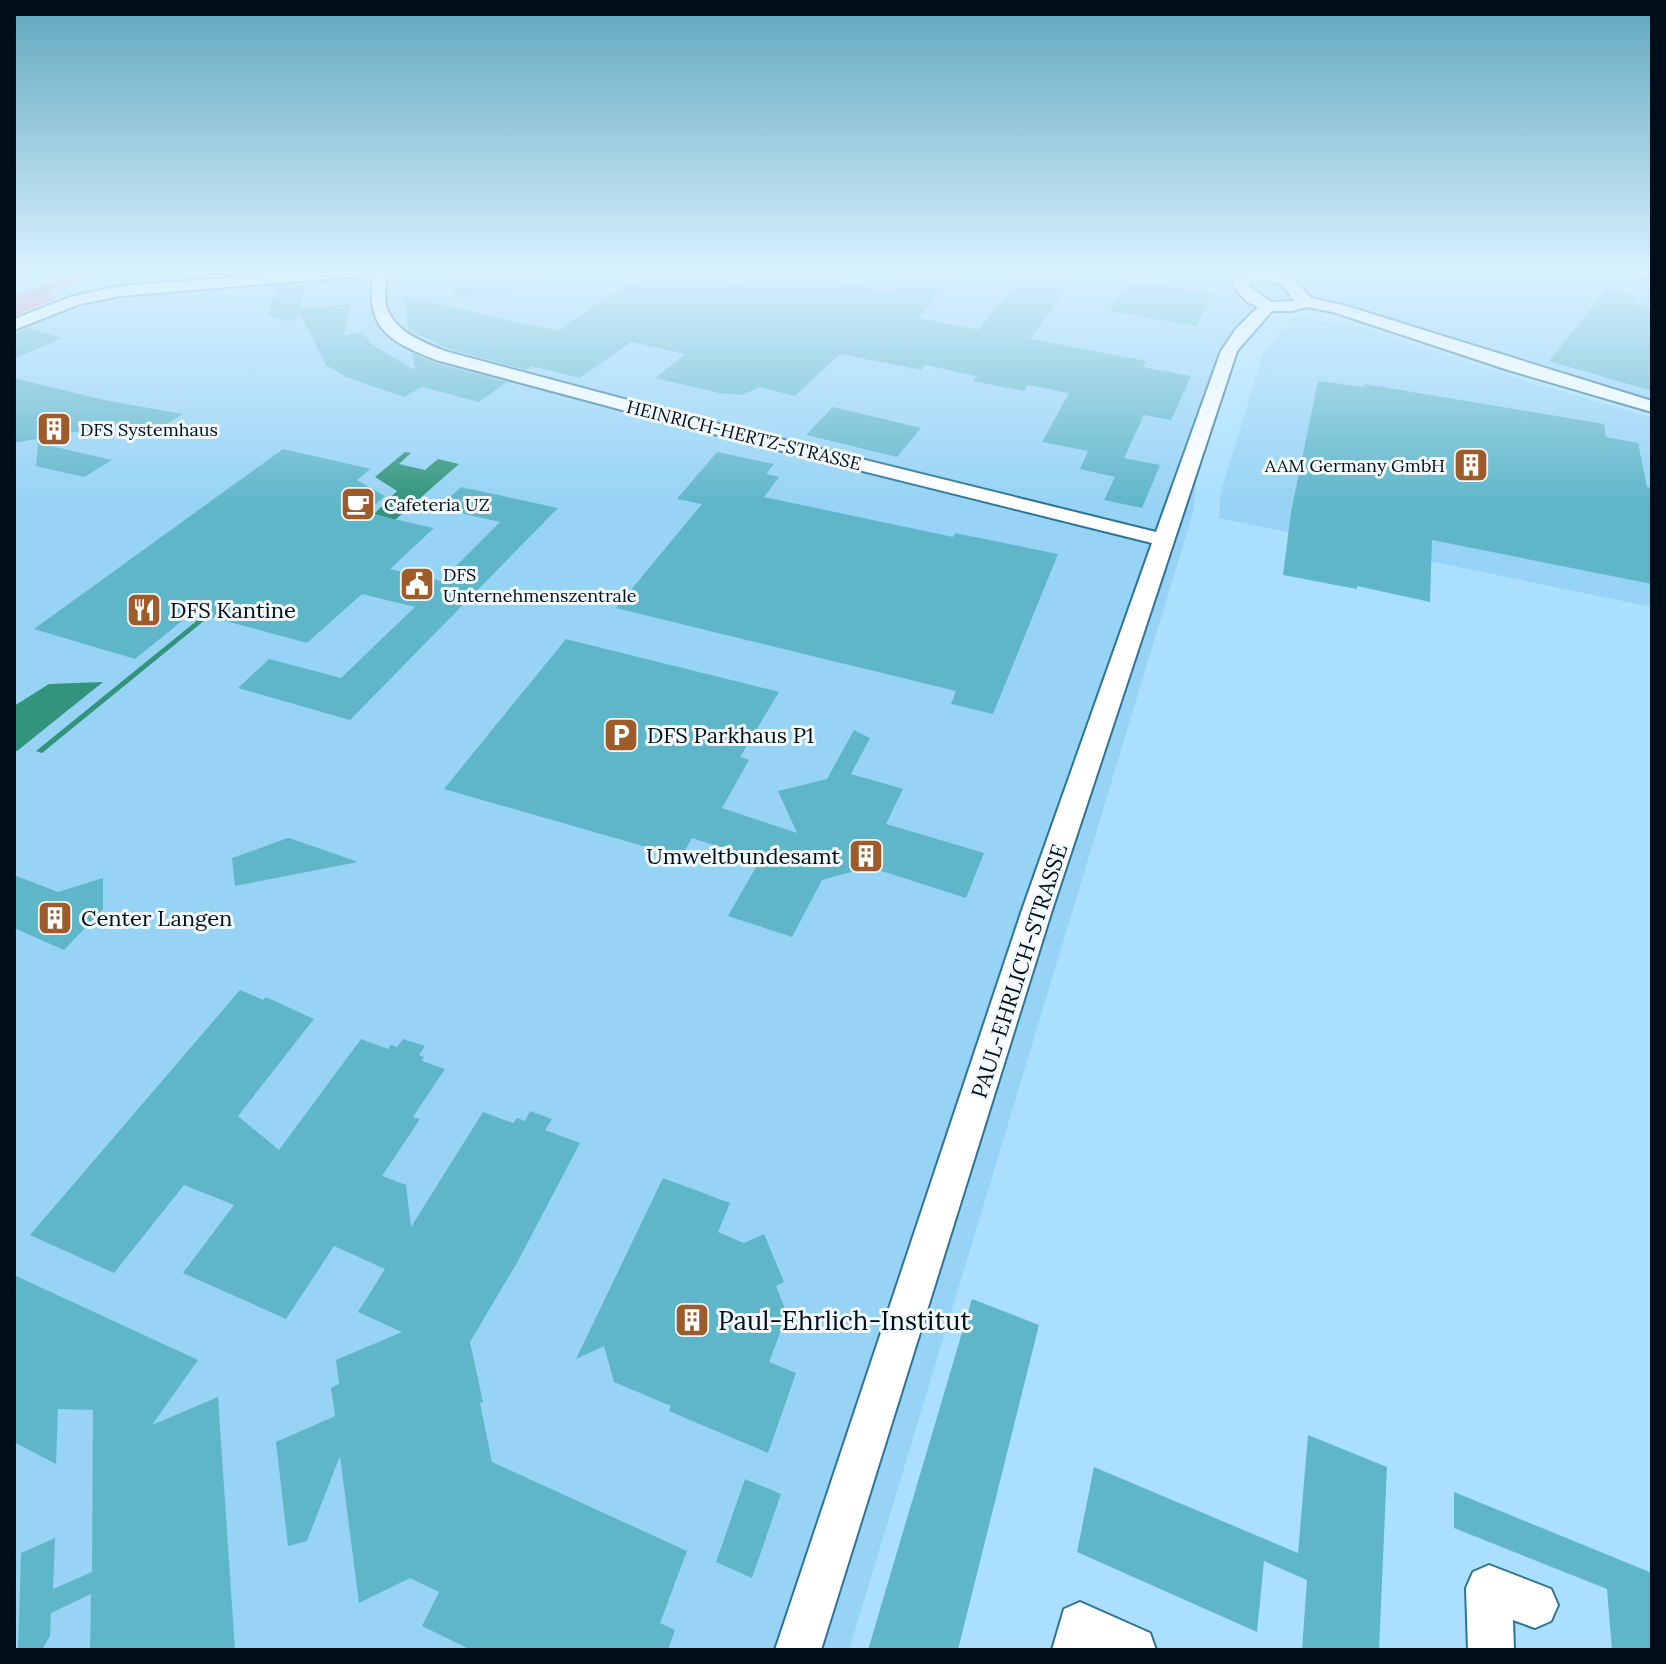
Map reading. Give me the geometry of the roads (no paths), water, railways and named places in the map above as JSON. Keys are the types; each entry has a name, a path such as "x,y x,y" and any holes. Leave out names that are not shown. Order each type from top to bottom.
{"street":[{"name":"HEINRICH-HERTZ-STRASSE","path":"423,348 442,356 689,422 1165,540"},
{"name":"PAUL-EHRLICH-STRASSE","path":"798,1650 1037,910 1231,348"},
{"path":"1459,348 1652,407"},
{"path":"1491,1650 1489,1588 1535,1605"},
{"path":"1075,1650 1080,1625 1133,1650"}],"place":[{"name":"DFS Systemhaus","path":"54,429"},
{"name":"AAM Germany GmbH","path":"1471,465"},
{"name":"Cafeteria UZ","path":"358,504"},
{"name":"DFS Unternehmenszentrale","path":"417,584"},
{"name":"DFS Kantine","path":"144,610"},
{"name":"DFS Parkhaus P1","path":"621,735"},
{"name":"Umweltbundesamt","path":"866,856"},
{"name":"Center Langen","path":"55,918"},
{"name":"Paul-Ehrlich-Institut","path":"692,1320"}]}
